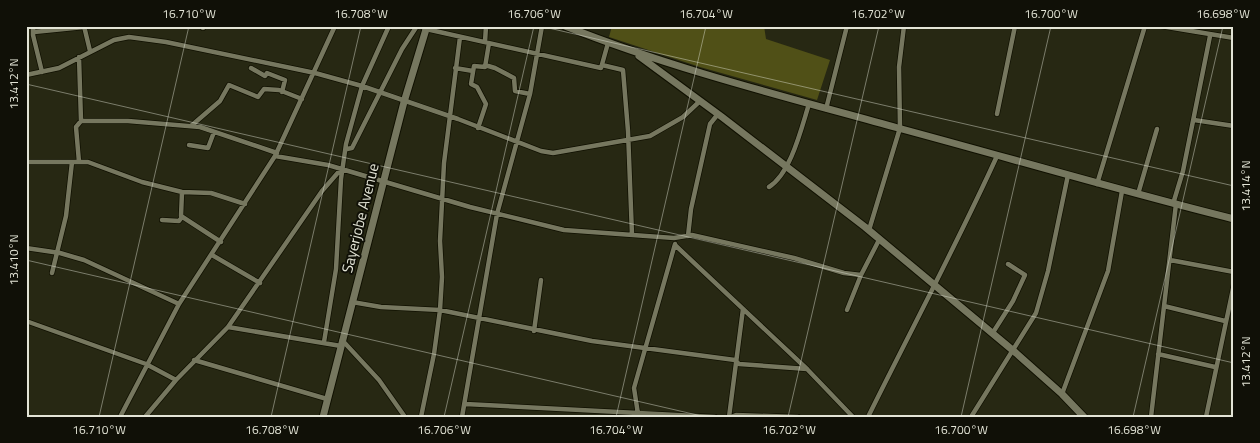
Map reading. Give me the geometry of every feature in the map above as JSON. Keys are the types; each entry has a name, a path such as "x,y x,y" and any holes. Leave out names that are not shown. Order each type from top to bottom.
{"street":[{"path":"42,72 34,29 84,26 90,51"},
{"path":"120,417 178,304 246,204 276,155 335,26"},
{"path":"324,342 336,269 342,168 347,149 346,144 362,86 389,26"},
{"path":"347,149 352,148 380,92 417,26"},
{"path":"485,65 486,26"},
{"path":"462,417 497,214 515,141 530,94 535,54 542,26"},
{"path":"565,26 637,54 826,109 1122,191 1234,219"},
{"path":"826,109 847,26"},
{"path":"868,230 900,128 899,66 904,26"},
{"path":"997,114 1016,26"},
{"path":"1097,184 1145,26"},
{"path":"1161,26 1210,36 1234,38"},
{"path":"425,27 460,37 601,68 608,43"},
{"name":"Sayerjobe Avenue","path":"323,417 425,27"},
{"path":"1151,417 1170,260 1174,204 1194,120 1210,36"},
{"path":"421,417 434,354 440,310 442,277 440,242 448,116 460,37"},
{"path":"26,75 59,68 114,40 138,38 213,50 315,73 362,86 553,153 628,141 657,133 683,117 700,101"},
{"path":"637,54 646,63 718,114 868,230 1012,350 1062,394 1084,417"},
{"path":"79,57 81,121 76,127 79,162"},
{"path":"478,128 486,104 477,87 471,84 474,66 485,67 485,65 514,78 515,91 530,94"},
{"path":"602,65 624,70 632,235"},
{"path":"251,68 265,76 267,73 285,80 282,92"},
{"path":"455,68 473,71"},
{"path":"191,126 220,101 228,86 258,97 264,89 282,92 302,100"},
{"path":"769,187 777,182 786,167 809,104"},
{"path":"688,236 691,210 710,124 718,114"},
{"path":"81,121 128,120 200,127 276,155 342,168 443,199 564,230 674,238 688,236 794,258 861,275"},
{"path":"1194,120 1234,126"},
{"path":"1138,194 1156,129"},
{"path":"189,145 208,148 214,132"},
{"path":"868,417 933,285 966,224 997,156"},
{"path":"26,162 88,162 142,182 182,192 211,193 246,204"},
{"path":"52,273 66,216 72,162"},
{"path":"145,417 194,360 228,327 322,191 342,168"},
{"path":"971,417 1036,313 1048,271 1068,175"},
{"path":"1062,394 1108,271 1122,191"},
{"path":"162,220 179,221 182,217 182,192"},
{"path":"182,217 220,242"},
{"path":"638,414 634,388 675,245 674,238"},
{"path":"847,310 861,275 880,240"},
{"path":"675,245 806,369 853,417"},
{"path":"26,248 56,252 84,260 178,304"},
{"path":"212,255 260,283"},
{"path":"1170,260 1234,272"},
{"path":"992,334 1013,301 1025,274 1008,264"},
{"path":"534,331 541,280"},
{"path":"1206,417 1234,284"},
{"path":"352,302 381,307 440,310 534,331 735,360 739,364 806,369"},
{"path":"1164,306 1226,321"},
{"path":"743,309 735,360 730,417 736,415 798,417"},
{"path":"26,321 146,364 176,380"},
{"path":"228,327 324,342 342,343 380,380 405,417"},
{"path":"1158,354 1215,367"},
{"path":"194,360 327,399"},
{"path":"465,404 715,417"}],"shaded area":[{"path":"612,26 764,26 766,39 830,60 817,100 700,67 609,37"}]}
